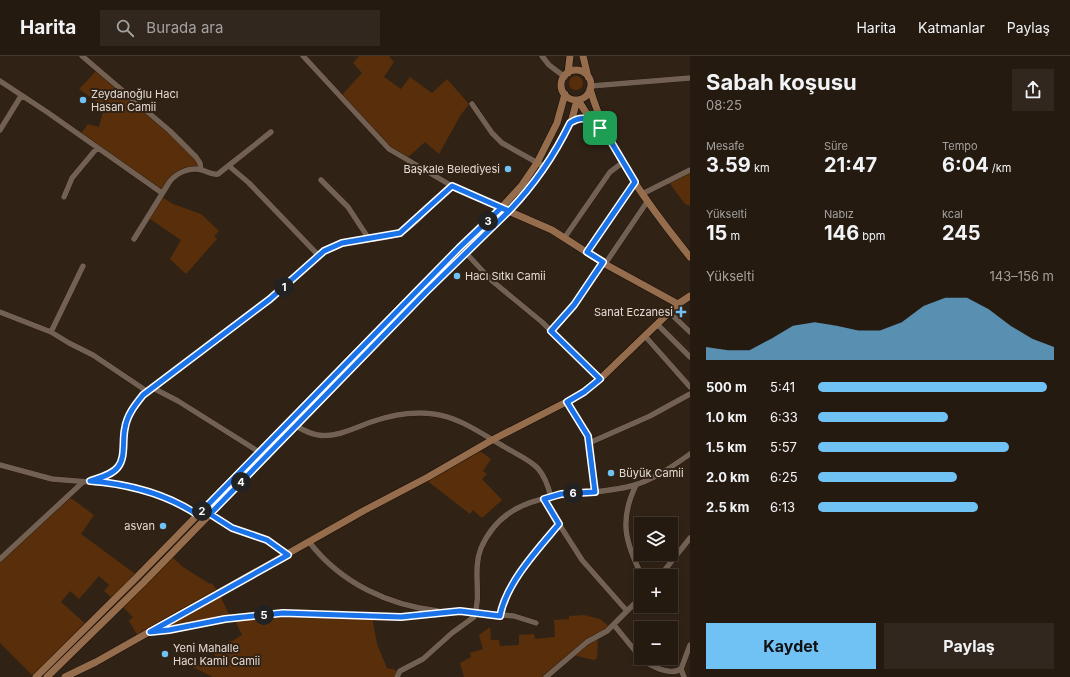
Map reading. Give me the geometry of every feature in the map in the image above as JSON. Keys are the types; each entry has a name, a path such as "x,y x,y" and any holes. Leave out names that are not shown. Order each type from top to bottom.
{"main road":[{"path":"570,56 562,87 565,94 569,98 578,100 587,96 591,88"},
{"path":"583,56 591,88 610,140 622,163 647,202 690,256"},
{"path":"566,75 578,71 588,77"},
{"path":"36,677 198,515 420,287 501,208 522,185 537,163 557,123 565,94"},
{"path":"578,100 585,111 610,140"},
{"path":"48,677 139,587 509,211 528,190 545,167 570,123 578,100"},
{"path":"501,208 542,224 565,237 604,263 678,304"},
{"path":"65,677 96,662 492,440 584,392 600,379 669,312 690,296"}],"street":[{"path":"82,56 170,131 196,157 201,170"},
{"path":"303,56 389,148 452,186 501,208"},
{"path":"542,56 549,65 566,75"},
{"path":"591,88 690,78"},
{"path":"0,82 162,193"},
{"path":"0,130 21,96"},
{"path":"472,104 492,133 502,143 513,151 545,167"},
{"path":"570,123 581,118 593,121"},
{"path":"134,239 162,193 176,175 185,170 201,170 214,174 229,166 271,132"},
{"path":"64,197 72,178 97,148"},
{"path":"565,237 610,172 622,163"},
{"path":"229,166 249,184 319,256"},
{"path":"642,194 690,170"},
{"path":"321,180 348,206 369,239"},
{"path":"587,252 635,182"},
{"path":"90,481 114,471 119,465 122,456 124,429 128,417 138,402 150,390 246,318 334,245 395,235 405,231 452,186"},
{"path":"551,331 574,305 647,202"},
{"path":"466,253 491,280 551,331 600,379"},
{"path":"51,332 83,266"},
{"path":"0,312 51,332 69,344 93,355 150,390 185,405 259,452"},
{"path":"669,312 690,332"},
{"path":"656,324 690,357"},
{"path":"645,336 690,387"},
{"path":"589,444 650,416 690,394"},
{"path":"567,402 585,431 589,444 595,492"},
{"path":"296,426 314,434 324,436 347,431 391,416 426,413 452,419 537,466 544,474 551,497"},
{"path":"397,677 400,671 423,659 452,633 470,621 476,612 477,562 487,537 501,520 512,512 551,497 636,485 690,454"},
{"path":"0,464 52,479 83,482 114,482 141,488 177,502 198,515"},
{"path":"0,559 83,482"},
{"path":"636,485 626,508 625,518 630,549 639,569"},
{"path":"544,499 590,570 627,612"},
{"path":"210,514 232,528 267,540 288,555"},
{"path":"500,616 504,601 520,573 559,524"},
{"path":"666,569 690,538"},
{"path":"310,543 326,562 362,588 411,607 442,612"},
{"path":"546,677 588,642 607,631 634,604"},
{"path":"150,632 169,630 225,619 283,613 401,617 460,611 500,616 518,616 536,623"},
{"path":"614,625 634,649"},
{"path":"653,665 660,669 674,671 680,669 690,645"},
{"path":"680,669 684,677"}],"shaded area":[{"path":"359,56 389,56 394,62 384,77 401,89 410,77 432,93 447,79 469,104 460,116 439,154 425,142 406,159 389,149 341,96 362,73 353,63"},
{"path":"98,69 170,131 201,166 180,172 162,193 80,135 88,124 99,127 105,104 97,102 79,89"},
{"path":"573,76 579,76 583,80 583,86 579,90 573,90 569,86 569,80"},
{"path":"690,170 690,206 685,204 668,181"},
{"path":"160,196 173,204 201,214 219,231 214,236 217,239 186,274 170,259 181,240 147,217"},
{"path":"477,449 491,459 483,471 487,474 482,479 502,500 482,518 473,510 470,514 425,479"},
{"path":"68,496 94,515 81,534 138,576 114,600 104,591 109,585 99,576 79,599 70,591 61,602 88,626 34,677 0,643 0,559"},
{"path":"170,555 183,567 210,584 212,583 219,593 231,619 150,632 139,638 129,621 133,617 121,605"},
{"path":"262,615 372,617 377,644 387,668 400,671 397,677 213,677 191,666 216,661 213,645 232,641 242,635 234,618"},
{"path":"584,615 600,619 611,628 598,637 597,658 594,660 573,655 546,677 464,677 460,663 471,657 470,653 483,649 479,635 490,627 491,640 499,640 500,646 519,645 519,635 534,634 535,639 555,637 554,620 569,619 569,616"}],"place":[{"name":"Zeydanoğlu Hacı Hasan Camii","path":"83,100"},
{"name":"Başkale Belediyesi","path":"508,169"},
{"name":"Hacı Sıtkı Camii","path":"457,276"},
{"name":"Sanat Eczanesi","path":"681,312"},
{"name":"Büyük Camii","path":"611,473"},
{"name":"asvan","path":"163,526"},
{"name":"Yeni Mahalle Hacı Kamil Camii","path":"165,654"}],"route":[{"path":"600,128 593,121 587,118 577,119 570,123 545,167 528,190 509,211 452,186 435,200 405,231 387,237 351,241 334,245 324,251 270,299 202,352 143,395 128,417 124,429 123,449 119,465 114,471 90,481 114,482 141,488 183,505 198,515 459,248 501,208 509,211 426,292 210,514 232,528 267,540 288,555 150,632 169,630 225,619 283,613 401,617 442,612 466,611 500,616 504,601 520,573 559,524 544,499 561,494 595,492 588,436 573,414 567,402 584,392 600,379 551,331 579,299 603,262 587,252 635,182 622,163 610,140 600,128"}]}
